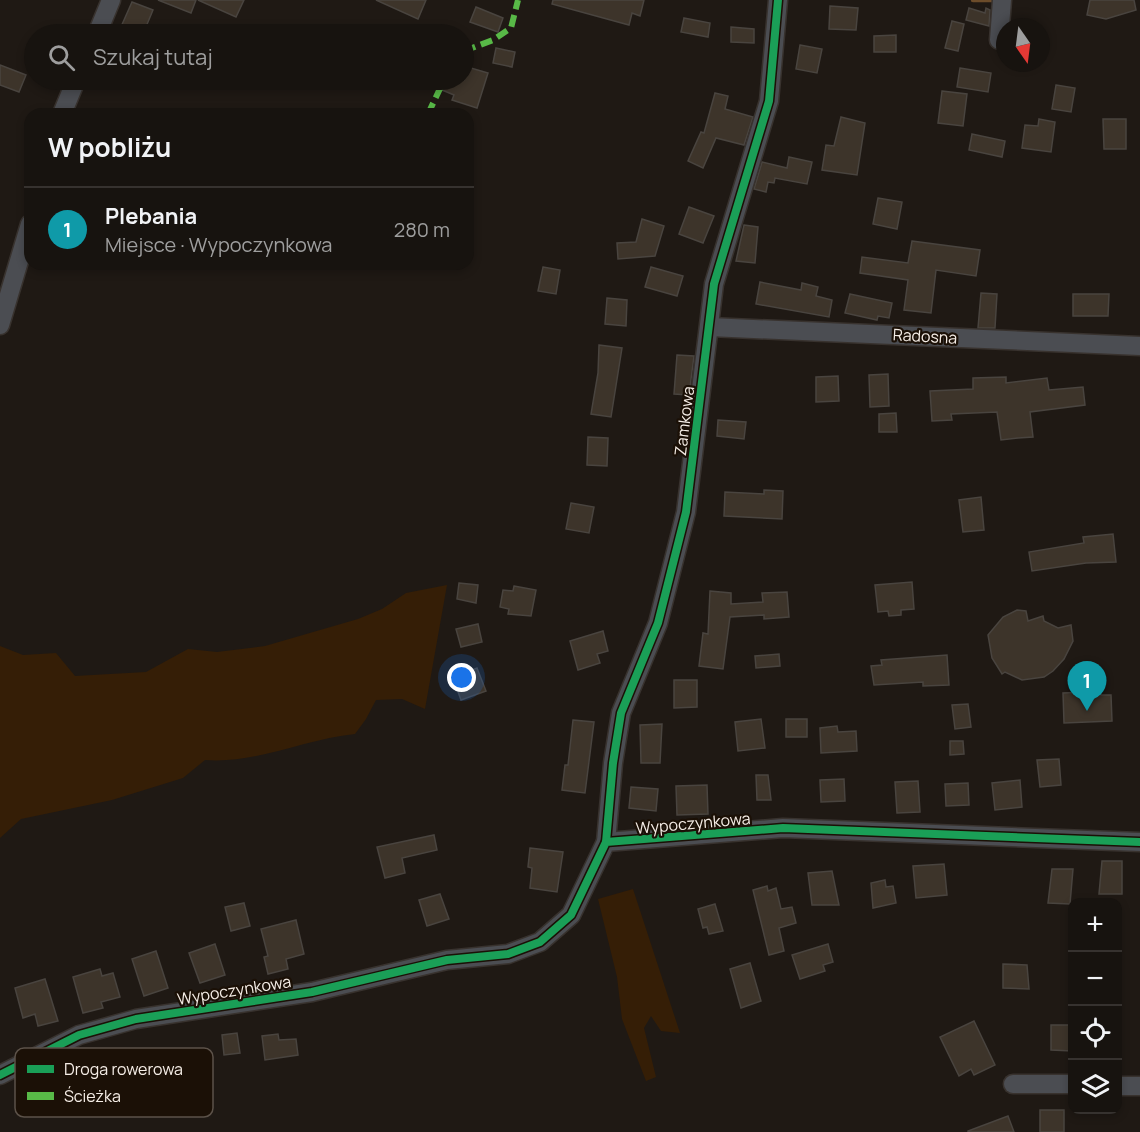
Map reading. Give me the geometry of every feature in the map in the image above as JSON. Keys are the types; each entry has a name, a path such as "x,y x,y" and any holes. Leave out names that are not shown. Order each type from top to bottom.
{"street":[{"path":"101,24 111,0"},
{"name":"Zamkowa","path":"606,842 621,713 658,623 686,512 714,284 769,101 778,0"},
{"path":"1001,18 1002,0"},
{"path":"64,108 72,90"},
{"path":"0,325 24,244"},
{"name":"Radosna","path":"710,327 1140,346"},
{"name":"Wypoczynkowa","path":"53,1048 79,1035 136,1019 312,992 447,960 508,954 540,942 571,915 606,842 783,828 1140,843"},
{"name":"Wypoczynkowa","path":"0,1075 15,1067"},
{"path":"1013,1084 1068,1084"},
{"path":"1122,1086 1140,1086"}],"shaded area":[{"path":"447,585 425,709 402,699 376,700 355,734 262,755 205,760 183,778 112,800 21,819 0,838 0,646 23,655 56,653 75,676 146,672 188,649 217,652 265,646 358,619 382,609 406,593"},
{"path":"633,889 680,1033 661,1031 651,1016 644,1028 656,1077 646,1081 622,1019 617,977 598,899"}],"building":[{"path":"158,0 196,0 191,13"},
{"path":"198,0 244,0 236,17"},
{"path":"376,0 426,0 418,19"},
{"path":"553,0 644,0 640,16 632,13 629,25 552,4"},
{"path":"1090,0 1134,0 1136,10 1106,19 1087,15"},
{"path":"132,2 153,10 147,24 122,24"},
{"path":"830,6 858,8 856,30 829,29"},
{"path":"476,7 503,18 498,32 470,22"},
{"path":"969,8 985,13 986,8 990,10 989,26 966,20"},
{"path":"684,18 710,23 708,37 681,32"},
{"path":"952,21 964,24 958,51 945,48"},
{"path":"731,27 754,29 754,43 731,42"},
{"path":"896,35 896,52 874,52 874,36"},
{"path":"800,45 822,49 817,73 796,69"},
{"path":"496,48 515,52 512,67 493,63"},
{"path":"0,65 24,74 19,92 0,85"},
{"path":"960,68 991,73 988,92 957,87"},
{"path":"474,69 488,73 477,108 452,100 454,95 442,90 474,90"},
{"path":"1056,85 1075,88 1071,112 1052,109"},
{"path":"942,91 967,94 963,126 938,123"},
{"path":"715,93 728,96 725,109 753,117 744,145 716,138 703,168 688,161 701,132 704,133"},
{"path":"841,117 865,123 857,175 822,170 826,145 834,146"},
{"path":"1039,119 1055,122 1051,152 1022,148 1025,125 1038,126"},
{"path":"1103,119 1126,119 1126,149 1104,149"},
{"path":"972,134 1005,141 1002,157 969,150"},
{"path":"789,157 812,162 807,184 775,178 774,183 768,182 766,192 754,189 762,162 787,168"},
{"path":"878,198 902,202 897,229 873,224"},
{"path":"689,207 714,216 703,243 679,234"},
{"path":"642,219 664,226 655,256 618,259 617,243 636,242"},
{"path":"744,225 758,227 755,263 736,261"},
{"path":"912,241 980,250 976,276 936,270 931,313 904,310 908,280 860,273 862,257 908,263"},
{"path":"543,267 560,270 556,294 538,291"},
{"path":"651,267 683,276 677,296 645,287"},
{"path":"760,282 801,290 802,283 818,287 816,296 832,300 829,317 756,304"},
{"path":"981,293 997,294 995,328 978,328"},
{"path":"850,294 892,303 889,318 878,316 877,320 845,313"},
{"path":"1073,294 1109,294 1108,316 1073,316"},
{"path":"607,298 627,300 626,326 605,324"},
{"path":"599,345 622,348 611,417 591,414 598,373"},
{"path":"677,355 694,356 689,395 674,394"},
{"path":"888,374 889,406 870,407 869,375"},
{"path":"838,376 839,401 816,402 816,377"},
{"path":"1006,377 1006,383 1047,378 1049,390 1083,387 1085,405 1030,412 1033,437 1001,440 997,412 951,414 952,420 932,421 930,391 973,389 973,378"},
{"path":"896,413 897,432 879,432 879,414"},
{"path":"718,420 746,422 744,439 717,436"},
{"path":"588,437 608,438 607,466 587,465"},
{"path":"764,490 783,491 782,519 724,516 725,492 764,494"},
{"path":"981,497 984,530 963,532 959,500"},
{"path":"571,503 594,507 589,533 566,529"},
{"path":"1113,534 1116,562 1086,563 1032,571 1029,552 1084,543 1083,537"},
{"path":"912,582 914,609 901,610 901,615 889,616 888,611 878,612 875,585"},
{"path":"459,583 478,585 476,603 457,599"},
{"path":"514,586 536,590 531,616 508,614 509,609 500,607 503,590 513,591"},
{"path":"710,591 731,593 731,604 763,602 762,593 787,592 789,617 764,619 764,615 730,617 723,669 699,666 703,633 708,634"},
{"path":"1017,610 1026,611 1028,621 1043,616 1044,621 1058,628 1071,625 1073,641 1064,659 1044,677 1022,680 1005,672 1002,674 992,658 988,635 1003,617"},
{"path":"478,624 482,642 461,647 456,629"},
{"path":"603,631 608,651 597,654 600,663 578,670 570,641"},
{"path":"779,654 780,666 756,668 755,656"},
{"path":"947,655 949,685 923,686 923,682 874,685 871,666 882,665 881,660"},
{"path":"477,668 486,691 461,700 453,678"},
{"path":"674,680 697,680 697,707 674,708"},
{"path":"1094,680 1099,682 1101,695 1111,695 1112,721 1064,723 1063,693 1087,692 1087,683"},
{"path":"968,704 971,727 955,729 952,705"},
{"path":"761,719 765,748 738,751 735,722"},
{"path":"786,719 807,719 807,737 786,737"},
{"path":"573,720 594,722 585,793 562,790 565,765 568,765"},
{"path":"662,724 660,763 641,763 640,725"},
{"path":"837,726 838,732 856,731 857,751 821,753 820,728"},
{"path":"950,741 963,741 964,754 950,755"},
{"path":"1059,759 1061,785 1040,787 1037,760"},
{"path":"756,775 768,775 771,800 757,800"},
{"path":"844,779 845,801 821,802 820,780"},
{"path":"1020,780 1022,807 995,810 992,783"},
{"path":"918,781 920,812 897,813 895,782"},
{"path":"968,783 969,805 946,806 945,784"},
{"path":"707,785 708,814 677,815 676,786"},
{"path":"631,787 658,789 656,811 629,808"},
{"path":"434,835 437,850 402,858 405,873 385,878 377,847"},
{"path":"530,848 563,852 557,892 530,888 532,868 528,867"},
{"path":"1102,861 1122,861 1122,894 1099,894"},
{"path":"944,864 947,895 916,898 913,866"},
{"path":"1052,869 1073,869 1068,904 1048,903"},
{"path":"832,871 839,905 812,905 808,873"},
{"path":"885,880 886,887 893,886 896,903 873,908 871,883"},
{"path":"767,886 768,891 776,888 781,909 792,907 796,923 779,928 784,951 769,955 753,890"},
{"path":"440,894 449,919 427,926 419,900"},
{"path":"244,903 250,926 231,931 225,907"},
{"path":"715,904 723,931 709,934 707,927 703,928 698,909"},
{"path":"296,920 304,954 286,959 288,969 268,974 264,957 268,956 261,929"},
{"path":"215,944 225,975 200,983 189,953"},
{"path":"828,944 833,962 823,965 825,971 800,979 792,955"},
{"path":"156,951 168,988 144,996 132,959"},
{"path":"750,963 761,1001 741,1008 730,969"},
{"path":"1003,964 1027,965 1029,989 1003,988"},
{"path":"100,969 102,976 113,973 120,997 101,1002 103,1008 83,1013 73,977"},
{"path":"45,979 58,1021 38,1026 35,1014 23,1018 15,988"},
{"path":"974,1021 995,1065 974,1075 971,1069 959,1076 940,1037"},
{"path":"1051,1025 1068,1025 1068,1051 1051,1050"},
{"path":"237,1033 240,1053 224,1055 222,1035"},
{"path":"278,1034 279,1040 296,1039 298,1055 265,1060 262,1036"},
{"path":"1040,1110 1064,1110 1064,1132 1040,1132"},
{"path":"1008,1116 1014,1132 968,1132 968,1131"}],"waterway":[{"path":"973,0 997,0"}],"marked path":[{"path":"474,47 493,40 511,28 518,0"},
{"path":"431,108 439,90"}],"cycle path":[{"path":"606,842 613,763 621,713 658,623 686,512 714,284 769,101 778,0"},
{"path":"53,1048 79,1035 136,1019 312,992 447,960 508,954 540,942 571,915 606,842 783,828 1140,842"},
{"path":"0,1075 15,1067"}],"place":[{"name":"Plebania","path":"1087,711"}]}
